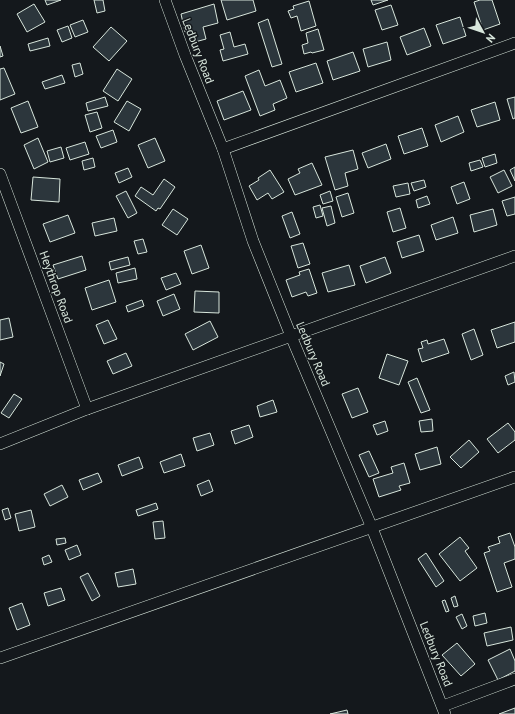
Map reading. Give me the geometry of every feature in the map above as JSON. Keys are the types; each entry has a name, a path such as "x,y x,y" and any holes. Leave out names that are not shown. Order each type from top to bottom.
{"street":[{"name":"Ledbury Road","path":"165,0 185,55 223,149 253,241 372,528 444,710"},
{"path":"223,149 515,42"},
{"name":"Heythrop Road","path":"0,174 87,409"},
{"path":"0,444 87,409 515,256"},
{"path":"0,658 515,477"},
{"path":"444,710 515,679"}],"building":[{"path":"45,0 61,0 47,5"},
{"path":"94,0 103,0 105,11 97,13"},
{"path":"221,0 253,0 256,11 227,20"},
{"path":"371,0 388,0 373,5"},
{"path":"480,0 492,0 500,24 483,30 474,2"},
{"path":"309,1 316,26 301,31 297,16 291,18 288,11 294,9 293,6"},
{"path":"34,4 45,22 27,32 17,14"},
{"path":"214,4 218,23 203,27 206,39 191,43 188,31 185,32 181,14"},
{"path":"391,5 398,25 382,30 375,10"},
{"path":"460,17 466,36 443,44 436,25"},
{"path":"268,19 282,64 272,67 258,23"},
{"path":"83,20 88,32 75,37 70,25"},
{"path":"68,26 72,38 62,42 57,30"},
{"path":"111,27 127,41 109,61 93,47"},
{"path":"424,28 431,46 407,55 400,37"},
{"path":"318,29 324,50 304,54 302,45 308,43 306,33"},
{"path":"230,32 234,47 245,44 248,54 223,61 220,50 224,49 220,35"},
{"path":"48,38 50,46 30,51 28,44"},
{"path":"387,42 391,60 368,67 363,49"},
{"path":"0,46 3,56 0,57"},
{"path":"353,52 360,71 333,80 327,61"},
{"path":"80,63 83,74 75,77 72,65"},
{"path":"316,63 323,83 296,92 289,72"},
{"path":"4,68 15,94 0,100 0,69"},
{"path":"117,69 132,79 118,101 103,91"},
{"path":"259,70 265,86 280,80 287,98 273,104 275,110 260,116 245,76"},
{"path":"62,75 65,83 45,89 42,82"},
{"path":"243,91 251,110 224,120 217,101"},
{"path":"105,97 108,106 88,111 86,103"},
{"path":"515,97 515,118 513,119 507,99"},
{"path":"28,101 38,127 21,133 11,108"},
{"path":"127,101 141,109 129,131 114,122"},
{"path":"495,102 500,120 477,127 471,110"},
{"path":"97,112 102,128 90,132 85,115"},
{"path":"458,116 464,132 441,142 435,125"},
{"path":"422,128 428,146 404,154 398,136"},
{"path":"113,130 117,142 101,148 96,136"},
{"path":"38,138 48,162 34,169 24,145"},
{"path":"155,138 165,161 148,168 138,145"},
{"path":"85,142 89,154 70,160 66,148"},
{"path":"386,144 391,159 368,168 362,153"},
{"path":"61,147 64,158 50,162 47,151"},
{"path":"353,150 358,169 345,173 348,186 335,190 325,157"},
{"path":"495,154 497,163 485,167 482,158"},
{"path":"93,158 95,167 84,170 82,161"},
{"path":"480,160 483,167 471,171 469,163"},
{"path":"312,163 322,185 295,195 288,179 300,173 298,169"},
{"path":"515,167 515,181 510,170"},
{"path":"128,168 132,177 119,183 115,173"},
{"path":"270,170 284,192 272,199 268,193 257,200 249,186 259,180 258,178"},
{"path":"504,170 512,186 498,193 490,177"},
{"path":"33,177 60,179 59,202 31,200"},
{"path":"164,179 175,187 160,209 158,208 156,211 135,196 141,187 153,195"},
{"path":"424,180 426,187 414,191 411,183"},
{"path":"464,182 470,199 457,204 451,187"},
{"path":"408,183 410,194 396,197 393,186"},
{"path":"126,191 137,213 128,218 116,196"},
{"path":"330,191 333,201 323,204 320,195"},
{"path":"348,193 354,213 342,217 336,197"},
{"path":"427,196 430,204 418,208 416,200"},
{"path":"515,197 515,214 507,216 502,201"},
{"path":"320,205 323,216 316,218 313,207"},
{"path":"331,206 335,223 327,226 322,208"},
{"path":"400,208 406,228 393,232 387,212"},
{"path":"173,209 188,219 177,235 162,225"},
{"path":"493,209 497,225 474,232 470,215"},
{"path":"292,212 300,234 290,238 282,216"},
{"path":"68,215 75,233 50,242 43,224"},
{"path":"453,217 458,233 436,240 431,225"},
{"path":"114,218 117,231 95,236 92,223"},
{"path":"419,235 424,251 402,258 397,242"},
{"path":"143,239 147,252 138,254 134,241"},
{"path":"303,243 310,264 298,268 291,246"},
{"path":"201,245 209,268 192,274 184,251"},
{"path":"82,256 86,270 58,279 53,265"},
{"path":"128,257 130,265 111,270 109,262"},
{"path":"385,257 391,273 366,283 360,266"},
{"path":"349,265 355,285 328,292 322,273"},
{"path":"135,268 137,279 118,283 116,273"},
{"path":"309,269 317,293 308,296 306,292 292,297 286,280 300,275 299,272"},
{"path":"176,273 181,284 166,290 161,278"},
{"path":"109,280 116,302 92,310 85,288"},
{"path":"195,291 219,292 219,313 194,312"},
{"path":"174,294 180,309 163,316 157,301"},
{"path":"142,300 144,306 128,312 126,306"},
{"path":"9,318 13,337 0,340 0,320"},
{"path":"108,320 117,339 104,344 96,325"},
{"path":"210,321 218,337 193,350 185,334"},
{"path":"515,322 515,342 497,348 491,330"},
{"path":"474,329 483,355 471,360 462,334"},
{"path":"444,339 449,353 422,362 418,349 423,348 421,342 427,340 428,344"},
{"path":"126,353 132,366 113,374 107,361"},
{"path":"387,354 408,361 399,385 379,378"},
{"path":"0,362 4,364 0,376"},
{"path":"514,372 515,382 508,385 505,376"},
{"path":"417,378 430,410 421,413 408,382"},
{"path":"358,388 368,412 352,418 342,394"},
{"path":"14,394 22,399 9,418 1,413"},
{"path":"273,400 277,412 260,417 257,406"},
{"path":"432,419 433,431 421,432 419,421"},
{"path":"385,421 388,431 377,435 373,425"},
{"path":"508,423 515,432 515,440 498,453 487,439"},
{"path":"249,425 253,437 235,444 231,431"},
{"path":"210,433 214,445 197,451 193,438"},
{"path":"469,440 479,452 461,468 450,457"},
{"path":"437,447 441,464 420,470 415,454"},
{"path":"369,451 379,473 369,477 359,455"},
{"path":"181,454 185,466 164,473 160,462"},
{"path":"139,457 143,468 122,476 118,465"},
{"path":"404,463 410,483 399,486 401,490 379,497 373,479 393,473 391,467"},
{"path":"98,473 102,482 83,490 79,480"},
{"path":"209,480 213,491 201,496 197,485"},
{"path":"62,485 68,497 50,506 44,494"},
{"path":"156,503 158,509 138,516 136,510"},
{"path":"8,508 11,518 5,520 2,510"},
{"path":"31,510 35,527 19,531 15,514"},
{"path":"163,521 165,538 155,539 153,522"},
{"path":"510,533 515,547 515,559 504,563 512,587 497,592 484,553 490,551 488,547 500,543 498,537"},
{"path":"460,537 469,548 465,551 477,568 460,581 439,554"},
{"path":"65,538 66,543 57,545 56,539"},
{"path":"77,545 81,555 69,560 65,550"},
{"path":"426,553 444,581 436,587 418,559"},
{"path":"49,555 52,562 44,565 42,558"},
{"path":"133,569 136,584 118,587 115,573"},
{"path":"88,573 100,596 92,601 80,577"},
{"path":"61,588 65,600 48,606 44,593"},
{"path":"455,596 458,606 454,607 451,598"},
{"path":"445,600 449,611 446,612 442,601"},
{"path":"22,603 30,625 17,630 9,608"},
{"path":"485,613 487,623 475,626 473,616"},
{"path":"462,614 467,626 462,629 456,617"},
{"path":"511,627 513,640 487,646 484,633"},
{"path":"457,643 475,664 461,676 442,655"},
{"path":"510,649 515,661 515,671 498,680 488,660"},
{"path":"515,708 515,714 499,714"},
{"path":"347,710 348,714 330,714"}]}
